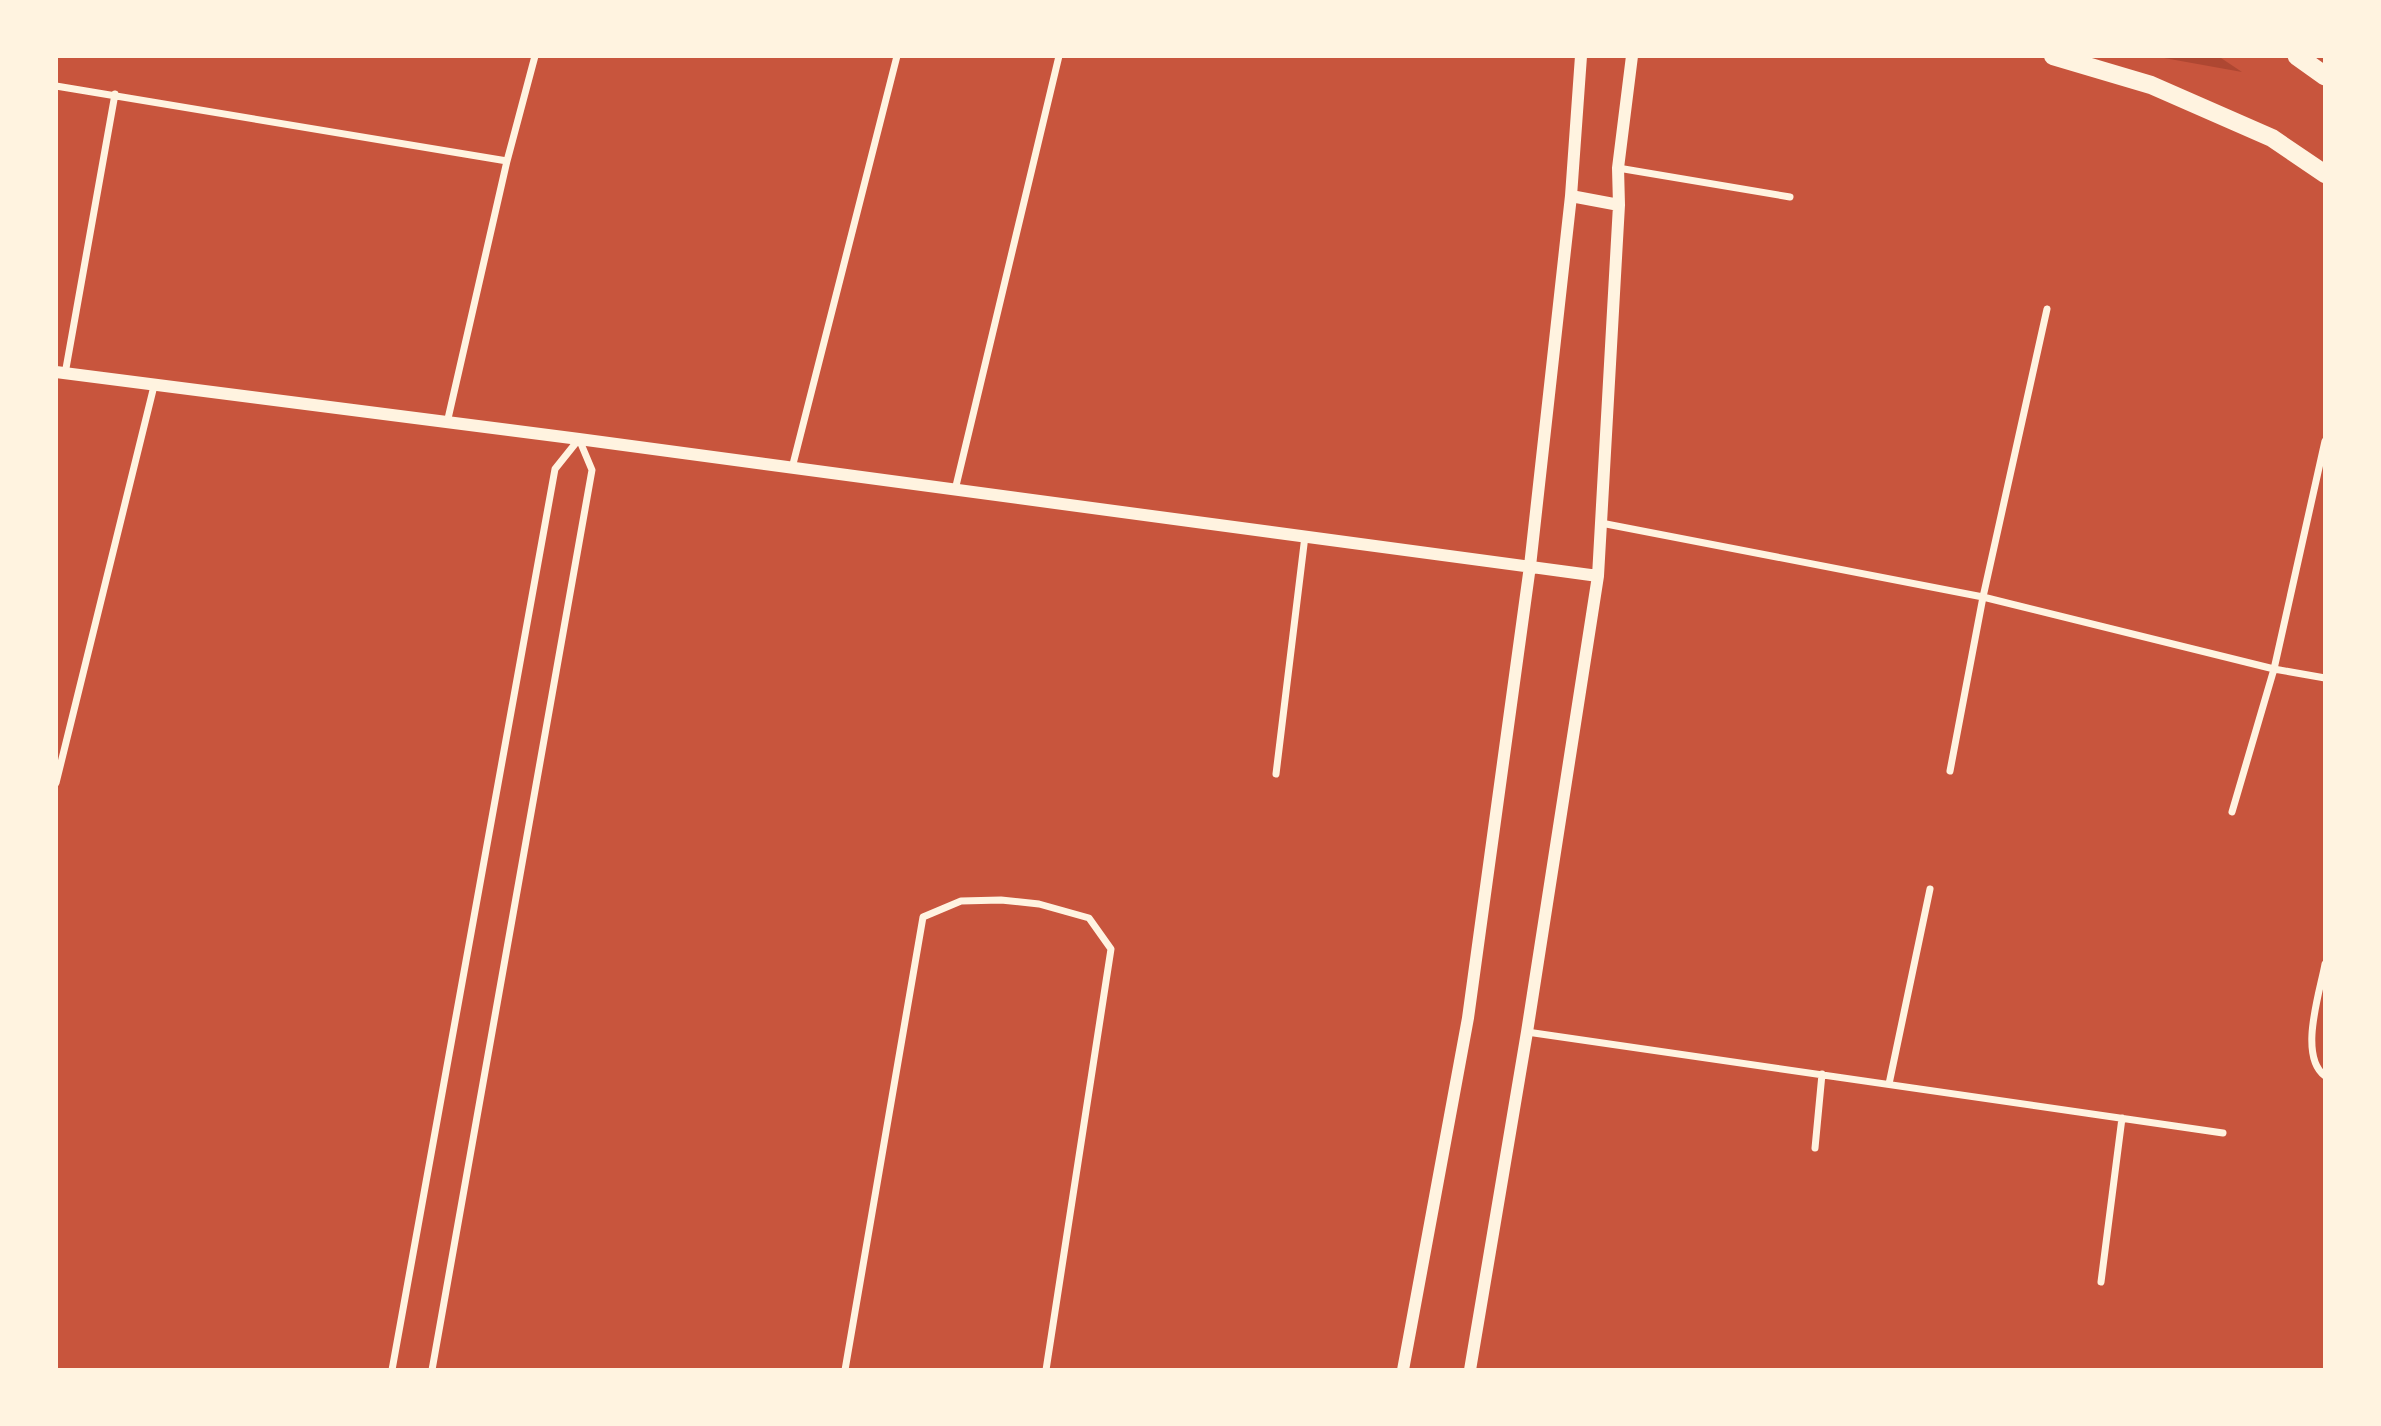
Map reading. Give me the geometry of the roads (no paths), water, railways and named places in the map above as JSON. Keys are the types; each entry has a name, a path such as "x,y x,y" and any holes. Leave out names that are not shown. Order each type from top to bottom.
{"highway":[{"path":"2297,56 2325,76"}],"main road":[{"path":"2053,56 2151,85 2272,138 2325,174"}],"street":[{"path":"447,422 535,56"},
{"path":"792,468 897,56"},
{"path":"955,490 1059,56"},
{"path":"1403,1370 1468,1018 1530,566 1571,196 1581,56"},
{"path":"1470,1370 1527,1032 1598,576 1619,205 1618,168 1632,56"},
{"path":"56,86 508,161"},
{"path":"115,94 61,373 579,439 1598,576"},
{"path":"1618,168 1790,197"},
{"path":"1571,196 1619,205"},
{"path":"1950,771 1983,597 2047,309"},
{"path":"56,783 154,386"},
{"path":"392,1370 555,470 579,439"},
{"path":"432,1370 592,470 579,439"},
{"path":"2232,812 2274,669 2325,441"},
{"path":"1600,523 1983,597 2274,669 2325,678"},
{"path":"1276,774 1305,536"},
{"path":"1889,1084 1930,889"},
{"path":"845,1370 923,917 961,901 1001,900 1039,904 1090,918 1111,949 1046,1370"},
{"path":"2325,964 2311,1035 2312,1056 2321,1074 2325,1076"},
{"path":"1527,1032 2223,1133"},
{"path":"1815,1148 1822,1074"},
{"path":"2101,1282 2122,1118"}]}
